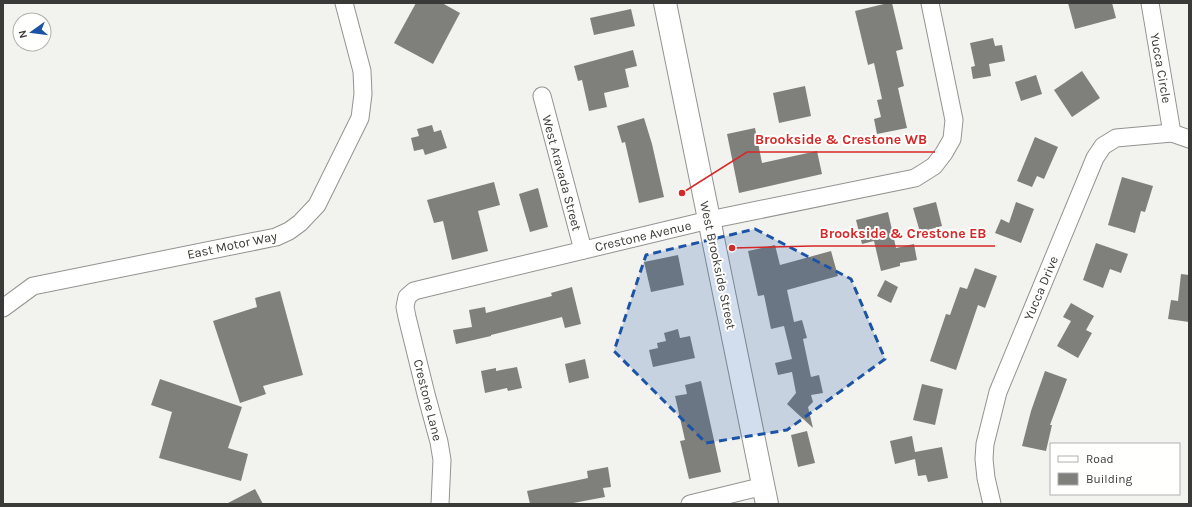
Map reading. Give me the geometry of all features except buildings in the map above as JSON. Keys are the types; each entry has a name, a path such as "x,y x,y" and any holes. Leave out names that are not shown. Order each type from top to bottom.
{"street":[{"name":"East Motor Way","path":"3,308 33,286 276,237 289,231 300,223 317,205 360,118 363,94 362,71 344,3"},
{"name":"West Brookside Street","path":"665,3 765,495"},
{"name":"Crestone Avenue","path":"407,297 414,291 709,220 915,178 934,166 944,153 952,139 954,120 930,3"},
{"name":"Yucca Circle","path":"1150,3 1172,133"},
{"name":"West Aravada Street","path":"542,96 582,250"},
{"path":"1172,133 1189,139"},
{"name":"Yucca Drive","path":"992,504 986,478 984,452 998,392 1095,158 1103,146 1116,138 1172,133"},
{"name":"Crestone Lane","path":"407,297 405,307 439,442 442,460 440,504"},
{"path":"690,504 765,495"}],"highlighted area":[{"path":"755,229 851,279 885,359 787,430 706,443 614,351 646,255"}],"place":[{"name":"Brookside & Crestone WB","path":"682,193"},
{"name":"Brookside & Crestone EB","path":"732,248"}]}
